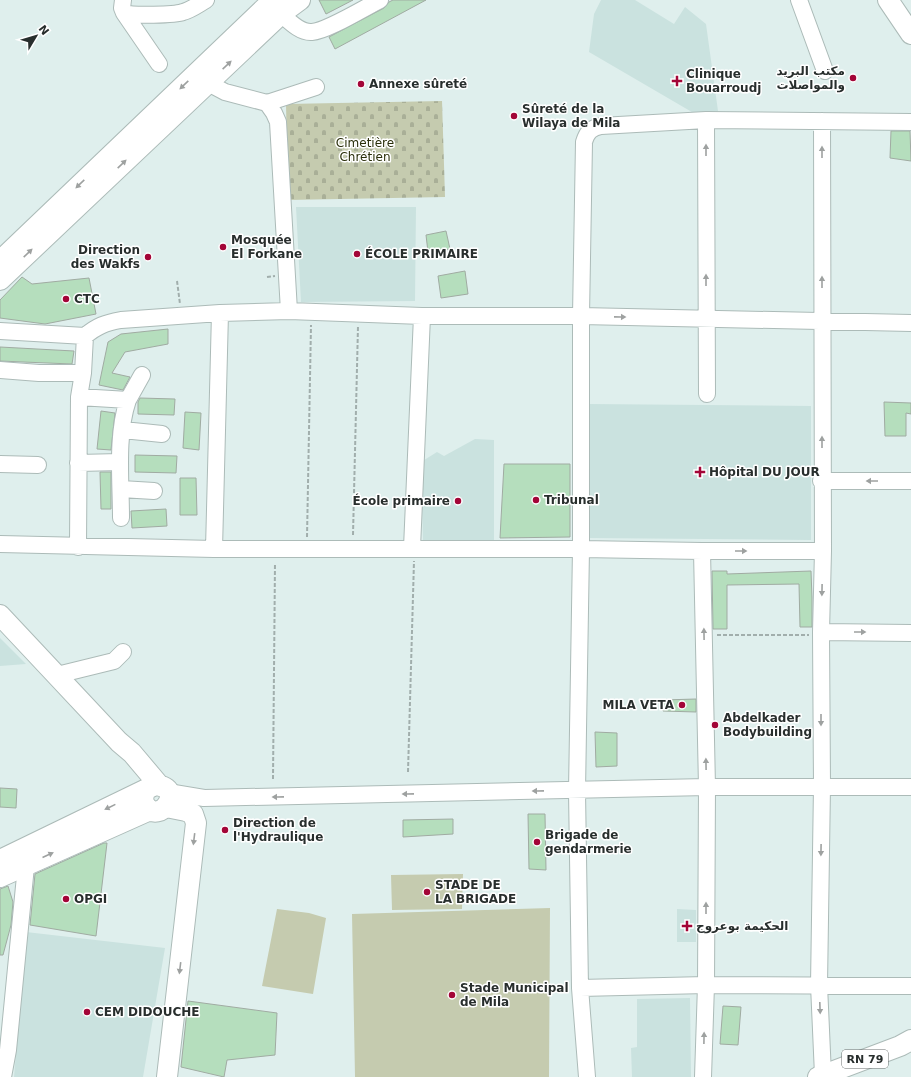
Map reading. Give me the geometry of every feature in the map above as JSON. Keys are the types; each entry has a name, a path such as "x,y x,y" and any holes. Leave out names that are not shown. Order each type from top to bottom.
{"main road":[{"path":"0,261 273,4 300,0"},
{"path":"888,0 911,34"},
{"path":"0,280 208,83 273,4"},
{"path":"0,615 119,742 132,753 156,796 186,811 198,806 167,1077"},
{"path":"0,860 156,796"},
{"path":"0,877 26,866 156,796"},
{"name":"RN 79","path":"820,1076 900,1046 911,1040"}],"street":[{"path":"123,6 130,15 183,13 206,0"},
{"path":"273,4 296,27 311,32 324,29 380,0"},
{"path":"799,0 825,71"},
{"path":"123,6 159,64"},
{"path":"208,83 225,92 267,104 316,87"},
{"path":"267,104 274,113 278,122 289,312"},
{"path":"706,120 707,394"},
{"path":"588,1077 580,988 577,791 581,549 581,316 584,142 587,133 595,127 601,126 706,120 911,122"},
{"path":"820,1076 819,985 822,786 822,121"},
{"path":"0,331 85,336 96,327 109,322 220,313 289,312 422,316 581,316 911,323"},
{"path":"214,549 220,313"},
{"path":"413,554 422,316"},
{"path":"78,547 79,397 85,336"},
{"path":"0,370 39,373 82,373"},
{"path":"121,518 120,462 124,414 128,400 142,375"},
{"path":"79,397 128,400"},
{"path":"123,430 162,434"},
{"path":"78,463 120,462"},
{"path":"0,464 38,465"},
{"path":"822,481 911,481"},
{"path":"121,489 154,491"},
{"path":"0,544 78,547 275,549 413,554 581,549 822,551"},
{"path":"702,551 707,787 706,984 703,1077"},
{"path":"821,634 911,633"},
{"path":"57,675 114,661 123,652"},
{"path":"198,806 707,787 911,787"},
{"path":"3,1077 8,1050 26,866"},
{"path":"580,988 706,984 911,986"}],"path":[{"path":"177,282 180,305"},
{"path":"307,537 311,312"},
{"path":"353,542 358,321"},
{"path":"273,779 275,549"},
{"path":"408,772 413,554"},
{"path":"704,634 821,634"}],"shaded area":[{"name":"Clinique Bouarroudj","path":"601,0 635,0 674,24 685,7 706,24 718,111 697,115 589,52 594,14"},
{"name":"ÉCOLE PRIMAIRE","path":"296,207 416,207 415,301 301,302"},
{"name":"Hôpital DU JOUR","path":"589,404 811,406 811,540 589,538"},
{"name":"École primaire","path":"475,439 494,440 494,540 423,541 421,462 437,452 444,456"},
{"path":"0,638 26,664 0,666"},
{"name":"الحكيمة بوعروج","path":"677,909 696,910 696,942 677,942"},
{"name":"CEM DIDOUCHE","path":"26,932 165,948 143,1077 14,1077"},
{"path":"690,998 691,1077 632,1077 631,1048 637,1047 637,999"}],"green space":[{"name":"Cimetière Chrétien","path":"442,101 445,197 288,200 286,104"},
{"name":"STADE DE LA BRIGADE","path":"463,874 462,909 392,910 391,875"},
{"name":"Stade Municipal de Mila","path":"550,908 549,1077 355,1077 352,914"},
{"path":"277,909 309,913 326,918 313,994 262,986"}],"building":[{"path":"319,0 353,0 326,14"},
{"path":"393,0 426,0 335,49 329,37 384,8"},
{"path":"891,131 910,131 911,161 890,158"},
{"path":"446,231 450,249 428,252 426,235"},
{"path":"465,271 468,294 441,298 438,276"},
{"path":"22,277 32,284 89,278 96,314 45,324 0,318 0,300"},
{"path":"168,329 168,344 125,352 112,373 130,377 123,390 99,385 108,342 121,334"},
{"path":"0,347 74,351 72,364 0,361"},
{"path":"140,398 175,399 174,415 138,414 138,402"},
{"path":"884,402 911,403 911,414 906,413 906,436 885,436"},
{"path":"101,411 115,413 111,450 97,449"},
{"path":"185,412 201,413 199,450 183,448"},
{"path":"135,455 177,456 176,473 135,472"},
{"name":"Tribunal","path":"504,464 570,464 570,537 500,538"},
{"path":"100,472 111,472 111,509 101,509"},
{"path":"180,478 196,478 197,515 180,515"},
{"path":"166,509 167,526 132,528 131,511"},
{"path":"712,571 727,571 727,574 811,571 812,627 800,627 799,584 727,585 727,629 713,629"},
{"name":"MILA VETA","path":"696,699 696,712 663,711 663,700"},
{"path":"595,732 617,733 617,766 596,767"},
{"path":"0,788 17,789 16,808 0,807"},
{"name":"Brigade de gendarmerie","path":"528,814 545,814 546,870 529,869"},
{"path":"453,819 453,834 403,837 403,820"},
{"name":"OPGI","path":"107,843 96,936 30,925 35,874"},
{"path":"8,886 13,902 11,925 3,955 0,955 0,889"},
{"path":"188,1001 277,1013 275,1055 227,1060 224,1077 181,1067"},
{"path":"723,1006 741,1007 738,1045 720,1044"}],"place":[{"name":"مكتب البريد والمواصلات","path":"853,78"},
{"name":"Clinique Bouarroudj","path":"677,81"},
{"name":"Annexe sûreté","path":"361,84"},
{"name":"Sûreté de la Wilaya de Mila","path":"514,116"},
{"name":"Mosquée El Forkane","path":"223,247"},
{"name":"ÉCOLE PRIMAIRE","path":"357,254"},
{"name":"Direction des Wakfs","path":"148,257"},
{"name":"CTC","path":"66,299"},
{"name":"Hôpital DU JOUR","path":"700,472"},
{"name":"Tribunal","path":"536,500"},
{"name":"École primaire","path":"458,501"},
{"name":"MILA VETA","path":"682,705"},
{"name":"Abdelkader Bodybuilding","path":"715,725"},
{"name":"Direction de l'Hydraulique","path":"225,830"},
{"name":"Brigade de gendarmerie","path":"537,842"},
{"name":"STADE DE LA BRIGADE","path":"427,892"},
{"name":"OPGI","path":"66,899"},
{"name":"الحكيمة بوعروج","path":"687,926"},
{"name":"Stade Municipal de Mila","path":"452,995"},
{"name":"CEM DIDOUCHE","path":"87,1012"}]}
